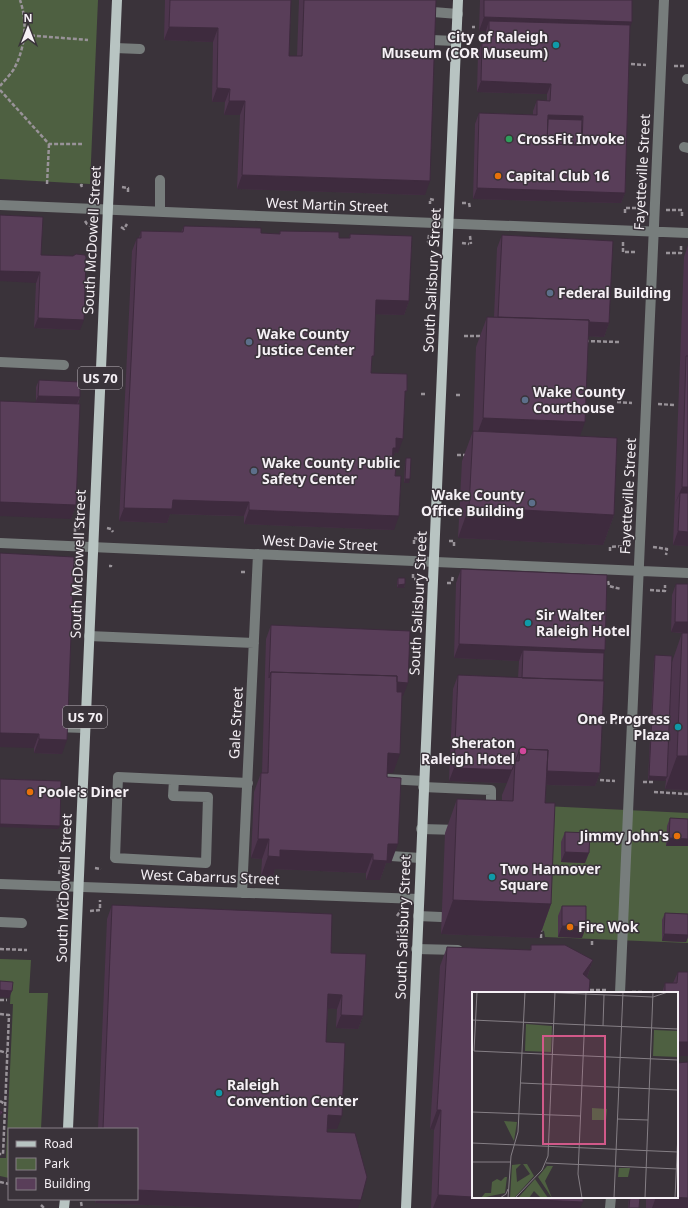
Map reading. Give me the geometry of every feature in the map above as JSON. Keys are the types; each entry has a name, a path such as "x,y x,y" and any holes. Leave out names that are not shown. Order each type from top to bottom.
{"main road":[{"name":"South McDowell Street","path":"68,1128 117,0"},
{"name":"South Salisbury Street","path":"406,1208 421,829 458,7"}],"street":[{"name":"Fayetteville Street","path":"620,992 664,0"},
{"path":"434,9 458,7"},
{"path":"431,43 456,44"},
{"path":"115,48 140,49"},
{"path":"160,180 160,211"},
{"name":"West Martin Street","path":"0,205 688,232"},
{"path":"0,362 64,365"},
{"name":"West Davie Street","path":"0,543 688,573"},
{"name":"Gale Street","path":"242,893 248,851 248,783 258,554"},
{"path":"89,636 254,643"},
{"path":"43,727 85,728"},
{"path":"174,780 173,796 208,797 206,863 115,858 118,777 248,783"},
{"path":"383,779 491,790 491,801"},
{"path":"421,829 469,830"},
{"path":"391,856 420,858"},
{"name":"West Cabarrus Street","path":"0,884 78,888 419,899"},
{"path":"418,916 441,917"},
{"path":"0,922 22,923"},
{"path":"416,949 470,951"},
{"path":"610,1208 611,1198"}],"path":[{"path":"0,86 13,70 21,52 25,35 23,8 20,0"},
{"path":"25,35 88,40"},
{"path":"631,64 646,65"},
{"path":"673,66 687,66"},
{"path":"0,90 49,144 47,184"},
{"path":"49,144 82,144"},
{"path":"122,187 128,188 128,192"},
{"path":"462,203 467,203 470,208"},
{"path":"625,213 625,208 637,208"},
{"path":"666,210 682,210 682,218"},
{"path":"87,224 91,226"},
{"path":"121,227 124,229 127,224"},
{"path":"429,235 428,242 433,242"},
{"path":"462,243 470,244 470,235"},
{"path":"623,242 623,252 637,252"},
{"path":"666,253 681,253 681,246"},
{"path":"464,336 486,336"},
{"path":"578,340 619,342"},
{"path":"421,394 427,394"},
{"path":"617,402 632,403"},
{"path":"658,404 674,405"},
{"path":"457,455 471,456"},
{"path":"76,532 76,528 80,528"},
{"path":"107,528 111,529 113,532"},
{"path":"414,544 414,538 420,539"},
{"path":"449,541 454,541 454,546"},
{"path":"610,550 610,548 625,546"},
{"path":"653,547 667,549 666,555"},
{"path":"74,561 74,564 79,565"},
{"path":"240,572 245,572"},
{"path":"413,574 413,578 416,579"},
{"path":"448,583 452,582 453,576"},
{"path":"650,590 665,591 665,585"},
{"path":"609,586 621,589"},
{"path":"603,722 617,723"},
{"path":"600,780 615,781"},
{"path":"643,782 655,782"},
{"path":"654,792 688,794"},
{"path":"59,874 60,867 64,866"},
{"path":"95,868 101,869"},
{"path":"401,881 409,882"},
{"path":"58,894 58,907 63,911"},
{"path":"90,911 100,910 100,900"},
{"path":"397,916 401,909"},
{"path":"541,930 541,938"},
{"path":"396,932 405,933"},
{"path":"592,939 592,945"},
{"path":"0,950 27,950"},
{"path":"590,990 606,990"},
{"path":"631,992 643,992"},
{"path":"0,1004 0,1000 8,1000"},
{"path":"0,1014 9,1015 3,1154 0,1154"},
{"path":"0,1051 7,1053"},
{"path":"0,1101 5,1105"},
{"path":"81,1202 82,1208"}],"green space":[{"path":"0,0 98,0 90,184 0,179"},
{"path":"544,806 688,813 688,943 545,937 544,931 541,930"},
{"path":"0,959 31,960 29,993 48,993 41,1128 8,1128 8,1178 0,1176 0,1158 6,1158 13,1004 10,1004 11,986 0,982"}],"building":[{"path":"170,0 291,0 289,56 302,56 304,0 436,0 430,181 242,175 245,101 229,101 230,89 217,88 218,28 169,27"},
{"path":"484,0 632,0 632,22 484,17"},
{"path":"489,21 630,25 625,193 477,188 479,113 537,115 537,100 550,101 551,84 481,81 482,43 489,43","holes":["548,115 583,116 582,145 547,144"]},
{"path":"548,119 582,120 581,145 547,144"},
{"path":"0,215 43,217 41,255 85,255 84,320 38,318 40,272 0,271"},
{"path":"184,226 261,228 261,233 280,234 280,231 339,232 339,238 350,238 350,234 412,236 409,301 376,300 374,356 372,356 371,373 407,374 403,439 396,438 396,448 393,448 392,466 396,466 395,476 401,476 399,516 249,510 249,502 173,500 172,509 124,508 137,238 141,238 141,231 183,232"},
{"name":"Federal Building","path":"502,235 613,241 609,323 589,322 589,320 498,317"},
{"name":"Wake County Courthouse","path":"487,317 589,320 585,422 483,418"},
{"path":"686,356 688,356 688,487 682,487"},
{"path":"39,380 80,382 80,397 38,396"},
{"path":"0,401 80,404 76,505 0,502"},
{"path":"473,431 617,438 614,515 469,507"},
{"path":"406,458 411,458 410,479 405,479"},
{"path":"680,493 688,493 688,532 678,531"},
{"path":"0,553 74,557 67,740 39,739 39,734 0,733"},
{"name":"Sir Walter Raleigh Hotel","path":"461,569 607,575 605,650 459,644"},
{"path":"398,578 405,578 405,584 398,585"},
{"path":"676,584 688,584 688,622 675,622"},
{"path":"271,625 410,631 408,683 397,682 397,676 271,672 269,678"},
{"path":"682,633 688,633 688,756 677,756"},
{"path":"523,650 604,653 603,680 522,678"},
{"path":"655,655 672,656 667,777 649,776"},
{"path":"271,672 397,676 397,692 402,692 400,754 388,753 387,777 401,778 398,844 388,844 387,861 373,860 373,854 280,850 280,857 268,856 269,839 258,839 261,773 268,773"},
{"name":"Sheraton Raleigh Hotel","path":"458,675 604,681 600,773 547,771 548,750 520,749 512,770 454,768"},
{"name":"Two Hannover Square","path":"520,749 548,750 545,803 555,803 551,904 453,900 457,799 513,801 515,761 519,761"},
{"path":"0,779 61,781 60,826 0,824"},
{"path":"670,818 688,819 688,839 669,838"},
{"path":"565,832 590,833 589,853 565,852"},
{"name":"Raleigh Convention Center","path":"112,905 332,914 331,953 366,954 363,1016 341,1015 342,995 328,994 326,1042 345,1043 342,1116 328,1115 327,1132 355,1133 367,1177 361,1200 138,1190 138,1128 103,1128"},
{"path":"562,906 586,906 586,927 562,926"},
{"path":"665,913 688,914 688,935 664,934"},
{"path":"531,945 565,945 593,960 583,974 590,980 589,992 472,992 472,1197 438,1195 441,1110 437,1110 447,947 531,950"},
{"path":"678,972 688,972 688,1042 678,1042 678,992 665,992 665,983 677,983"},
{"path":"0,981 13,982 12,991 0,990"},
{"path":"688,1062 688,1198 678,1198 678,1063"},
{"path":"497,1198 583,1198 583,1202"},
{"path":"630,1198 640,1198 639,1208 629,1208"}],"place":[{"name":"City of Raleigh Museum (COR Museum)","path":"556,45"},
{"name":"CrossFit Invoke","path":"509,139"},
{"name":"Capital Club 16","path":"498,176"},
{"name":"Federal Building","path":"550,293"},
{"name":"Wake County Justice Center","path":"249,342"},
{"name":"Wake County Courthouse","path":"525,400"},
{"name":"Wake County Public Safety Center","path":"254,471"},
{"name":"Wake County Office Building","path":"532,503"},
{"name":"Sir Walter Raleigh Hotel","path":"528,623"},
{"name":"One Progress Plaza","path":"678,727"},
{"name":"Sheraton Raleigh Hotel","path":"523,751"},
{"name":"Poole's Diner","path":"30,792"},
{"name":"Jimmy John's","path":"677,836"},
{"name":"Two Hannover Square","path":"492,877"},
{"name":"Fire Wok","path":"570,927"},
{"name":"Raleigh Convention Center","path":"219,1093"}]}
